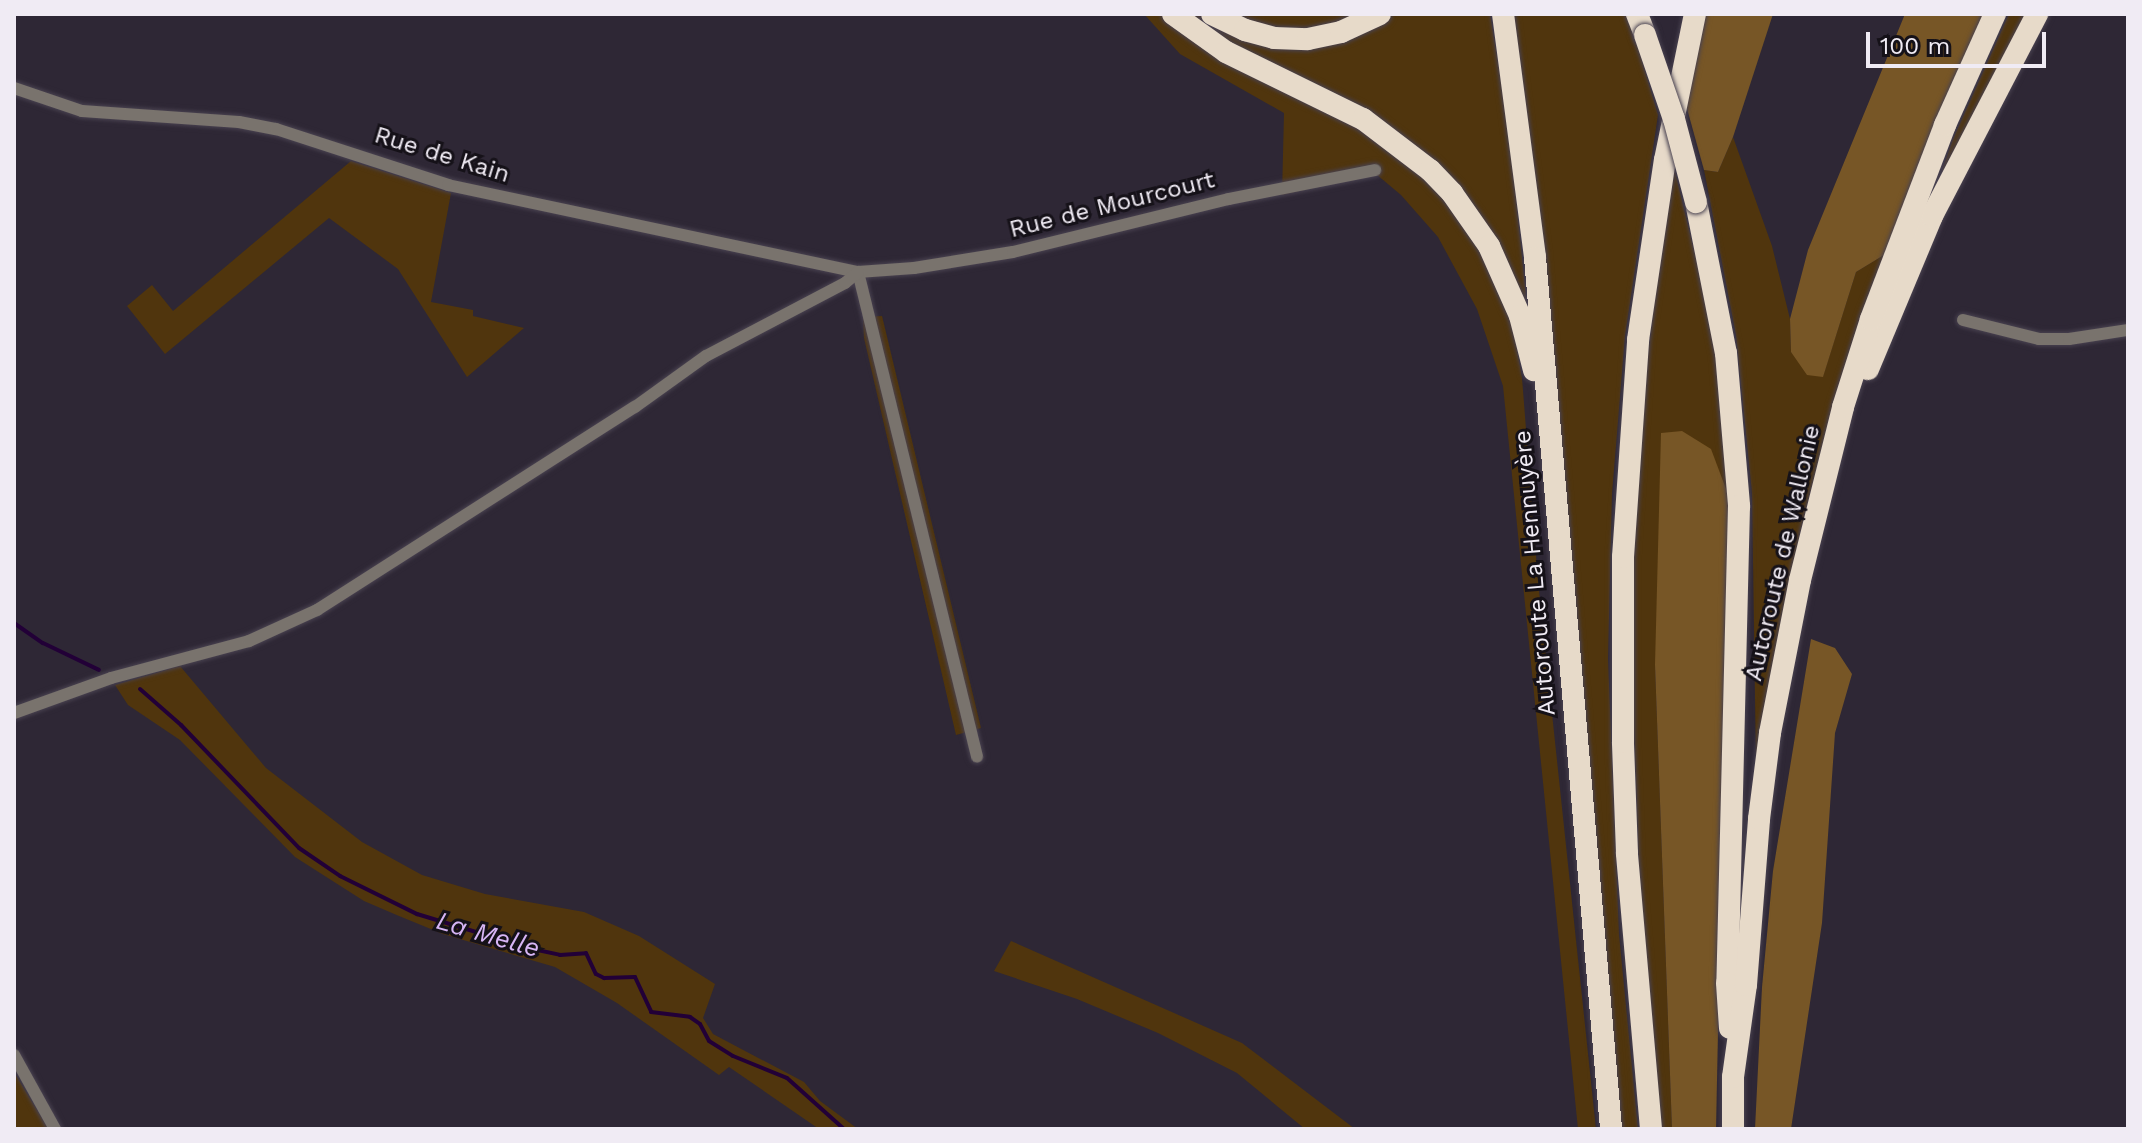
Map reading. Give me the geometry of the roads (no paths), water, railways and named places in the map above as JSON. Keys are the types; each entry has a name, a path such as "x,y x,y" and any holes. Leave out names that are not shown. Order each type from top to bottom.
{"highway":[{"path":"1173,14 1226,52 1336,103 1387,134 1452,193 1476,226 1505,279 1547,404"},
{"path":"1212,14 1245,30 1274,38 1308,39 1341,32 1380,14"},
{"name":"Autoroute La Hennuyère","path":"1503,14 1520,120 1611,1129"},
{"path":"1651,1129 1627,853 1623,742 1623,557 1638,340 1665,160 1695,14"},
{"name":"Autoroute de Wallonie","path":"1733,1129 1733,1077 1770,733 1800,580 1843,407 1910,212 1995,14"},
{"path":"1843,407 1871,364 1906,274 1963,151 2037,14"},
{"path":"1641,24 1696,202 1726,353 1739,506 1727,983 1733,1077"}],"street":[{"name":"Rue de Kain","path":"14,88 82,111 239,122 276,129 448,185 858,272"},
{"name":"Rue de Mourcourt","path":"858,272 940,265 1013,252 1229,199 1375,170"},
{"path":"14,713 111,678 249,641 317,610 635,407 706,356 845,283 858,272 977,757"},
{"path":"1963,320 2039,339 2069,339 2128,330"},
{"path":"14,1055 55,1129"}],"waterway":[{"name":"La Melle","path":"14,623 43,643 99,670"},
{"name":"La Melle","path":"140,689 181,725 299,848 340,876 417,914 528,948 560,955 586,953 596,974 604,978 635,977 651,1012 690,1017 700,1024 709,1041 733,1056 787,1078 844,1129"}]}
